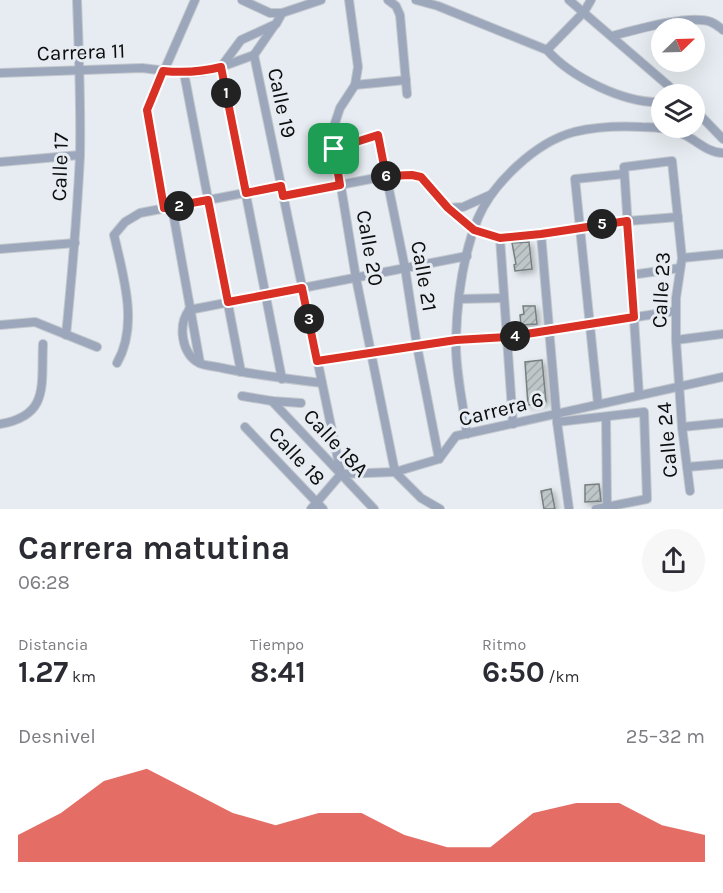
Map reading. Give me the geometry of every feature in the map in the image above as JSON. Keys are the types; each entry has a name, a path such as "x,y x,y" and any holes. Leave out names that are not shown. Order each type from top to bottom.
{"street":[{"name":"Calle 17","path":"66,335 75,243 80,155 77,0"},
{"path":"195,0 147,110 200,363 241,372 322,383"},
{"path":"242,0 270,13 282,13 321,0"},
{"name":"Calle 20","path":"349,0 358,67 355,85 334,120 332,132 356,278 395,472"},
{"path":"388,0 396,6 400,15 407,94"},
{"path":"416,0 438,6 547,50 573,74 607,89 630,98 651,101"},
{"path":"569,0 667,84"},
{"path":"547,50 584,12 591,0"},
{"path":"254,55 282,13"},
{"path":"612,36 663,24 704,20 714,23 723,30"},
{"path":"276,24 241,40 221,67 282,378"},
{"name":"Calle 19","path":"184,73 203,72 254,55 341,474"},
{"name":"Carrera 11","path":"0,74 142,68 184,73"},
{"path":"184,73 241,372"},
{"path":"355,85 406,80"},
{"path":"705,120 723,139"},
{"name":"Calle 21","path":"467,434 456,340 459,299 467,256 478,219 491,195 510,172 548,144 574,132 641,126 676,132 706,148 723,153"},
{"name":"Calle 21","path":"334,149 378,135 405,268 417,346 439,459"},
{"path":"0,162 80,155"},
{"name":"Calle 23","path":"624,171 672,161 682,258 675,311 680,385"},
{"path":"598,404 575,179 624,171 639,395"},
{"path":"283,196 386,176 412,175 421,177 448,208 474,230 500,238 627,221 678,217"},
{"path":"117,363 127,343 127,312 126,290 114,235 125,222 140,213 281,186"},
{"path":"448,208 463,207 491,195"},
{"path":"541,234 557,418 569,509"},
{"path":"500,238 513,424"},
{"path":"0,249 75,243"},
{"path":"682,258 723,254"},
{"path":"189,310 467,256"},
{"path":"631,275 680,268"},
{"path":"459,299 504,298"},
{"path":"317,361 456,340 507,337 675,311"},
{"path":"0,325 35,322 97,347"},
{"path":"676,340 723,334"},
{"path":"0,424 26,416 36,407 41,392 43,344"},
{"name":"Carrera 6","path":"439,459 456,436 513,424 557,418 598,404 723,377"},
{"name":"Calle 24","path":"680,385 682,427 690,491"},
{"path":"242,396 301,403"},
{"name":"Calle 18A","path":"272,401 374,509"},
{"path":"557,418 606,417 644,412 647,500 596,509"},
{"path":"606,417 608,506"},
{"path":"682,427 723,423"},
{"name":"Calle 18","path":"245,427 317,507"},
{"path":"317,507 341,474 395,472 439,459"},
{"path":"687,467 723,464"},
{"path":"395,472 422,498 440,509"}],"building":[{"path":"529,242 532,269 515,271 512,243"},
{"path":"523,306 535,306 537,324 521,325 520,315 524,314"},
{"path":"542,360 546,402 528,405 525,362"},
{"path":"599,484 601,501 585,502 585,485"},
{"path":"551,489 555,509 544,509 541,491"}],"route":[{"path":"221,67 246,193 281,186 283,196 340,185 334,149 378,135 386,176 421,177 448,208 474,230 500,238 627,221 634,317 507,337 456,340 317,361 302,288 228,302 208,200 164,208 147,110 163,71 203,72 221,67"}]}
